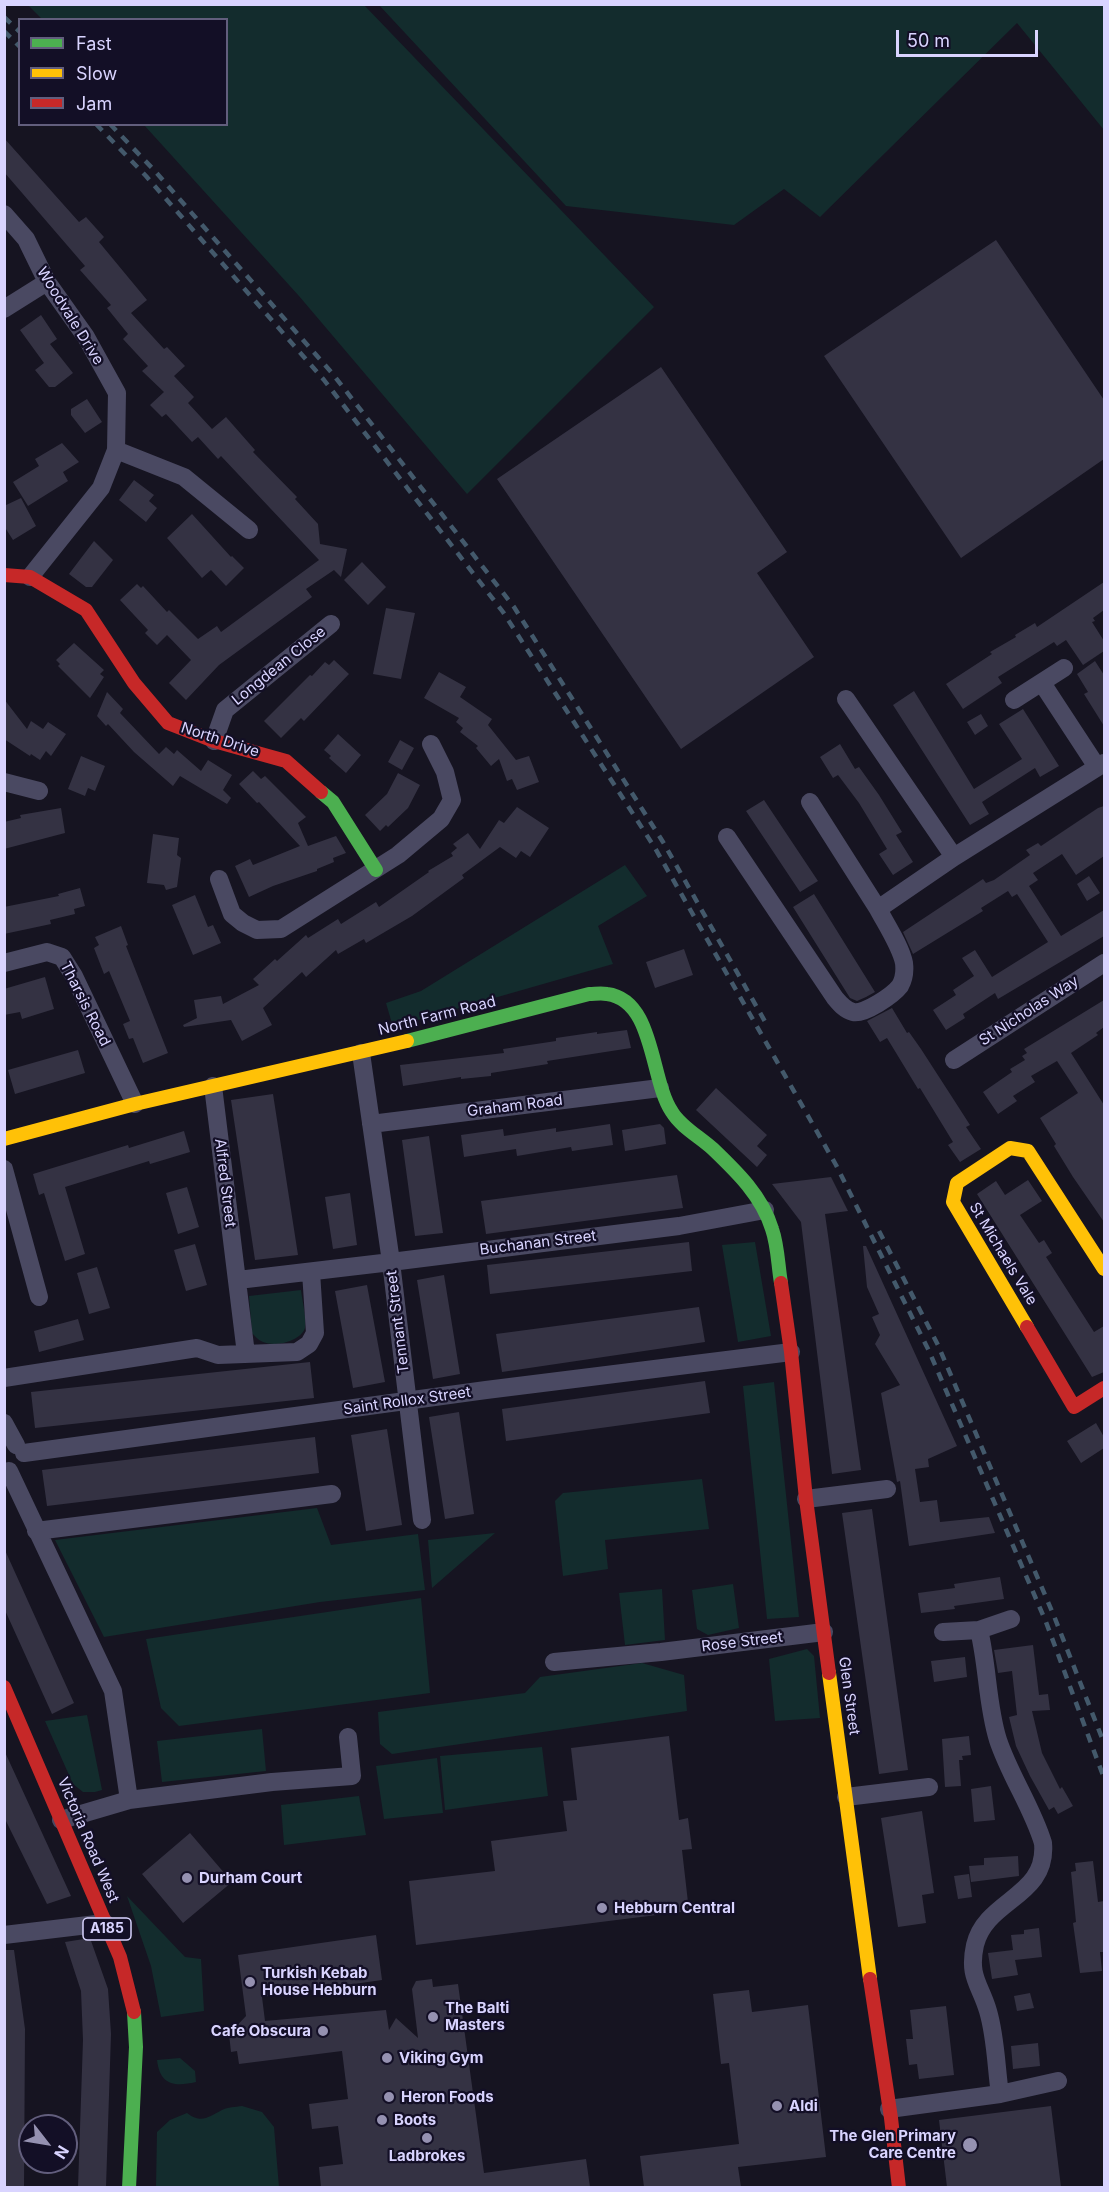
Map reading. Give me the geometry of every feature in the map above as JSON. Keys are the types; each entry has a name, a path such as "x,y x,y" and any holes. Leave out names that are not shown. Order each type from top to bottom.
{"street":[{"name":"Woodvale Drive","path":"4,214 26,239 47,282 86,337 117,393 116,450 101,488 30,577"},
{"path":"4,309 47,282"},
{"path":"116,450 184,477 249,530"},
{"name":"North Drive","path":"4,575 30,577 86,610 134,683 168,723 214,741 286,761 333,802 376,870"},
{"name":"Longdean Close","path":"214,741 225,710 331,624"},
{"path":"1014,700 1064,668"},
{"path":"878,909 954,857 1101,765 1042,683"},
{"path":"846,699 954,857"},
{"path":"219,879 232,914 243,923 257,930 281,929 376,870 441,819 452,800 445,772 431,744"},
{"path":"4,782 39,790"},
{"path":"727,837 835,998 845,1009 854,1013 861,1012 885,999 899,987 904,976 904,962 878,909 810,802"},
{"name":"Tharsis Road","path":"4,963 47,952 62,957 74,976 135,1104"},
{"name":"St Nicholas Way","path":"954,1060 1104,963"},
{"name":"North Farm Road","path":"4,1139 135,1104 361,1053 589,994 609,994 626,1001 637,1012 647,1038 664,1101 674,1116 712,1148 748,1184 765,1210"},
{"name":"Tennant Street","path":"361,1053 391,1262 422,1520"},
{"name":"Alfred Street","path":"213,1086 246,1354"},
{"name":"Graham Road","path":"371,1124 660,1088"},
{"name":"St Michaels Vale","path":"1104,1269 1028,1151 1010,1148 957,1183 953,1202 1074,1407 1104,1388"},
{"path":"4,1169 39,1297"},
{"name":"Buchanan Street","path":"311,1272 679,1226 765,1210"},
{"name":"Glen Street","path":"765,1210 773,1231 791,1352 806,1499 899,2187"},
{"path":"4,1378 197,1348 218,1355 297,1353 309,1344 315,1333 311,1272 238,1280"},
{"name":"Saint Rollox Street","path":"4,1423 20,1449 791,1352"},
{"path":"9,1470 113,1691 129,1800"},
{"path":"806,1499 887,1489"},
{"path":"36,1530 332,1494"},
{"path":"943,1632 979,1630 1011,1619"},
{"path":"979,1630 998,1738 1008,1767 1040,1832 1044,1855 1038,1874 1028,1887 1000,1908 981,1927 972,1962 976,1986 989,2018 1000,2094"},
{"name":"Rose Street","path":"554,1662 661,1652 824,1632"},
{"name":"Victoria Road West","path":"4,1688 10,1716 61,1820 120,1957 134,2007 136,2047 129,2187"},
{"path":"61,1820 129,1800 272,1782 352,1776 348,1737"},
{"path":"846,1797 929,1787"},
{"path":"4,1935 105,1923"},
{"path":"889,2109 1000,2094 1058,2081"}],"green space":[{"path":"28,5 364,5 654,307 467,494 299,296 145,126 228,126 228,18 41,18"},
{"path":"379,5 1104,5 1104,130 1017,23 820,217 784,189 734,225 566,206"},
{"path":"625,865 647,896 598,926 613,964 393,1027 386,1003 421,991"},
{"path":"755,1242 771,1336 738,1342 722,1245"},
{"path":"301,1290 305,1328 298,1337 274,1344 261,1341 252,1333 249,1296"},
{"path":"774,1382 799,1617 767,1619 743,1386"},
{"path":"702,1479 709,1529 605,1540 608,1569 563,1576 555,1501 563,1493"},
{"path":"317,1508 331,1545 418,1534 425,1590 320,1602 104,1637 55,1540"},
{"path":"495,1533 432,1588 428,1540"},
{"path":"733,1584 739,1628 708,1635 697,1629 692,1590"},
{"path":"662,1589 665,1640 625,1645 619,1593"},
{"path":"421,1598 430,1693 179,1726 161,1708 146,1639"},
{"path":"807,1649 814,1656 820,1718 775,1721 769,1659"},
{"path":"642,1663 684,1675 687,1711 392,1754 380,1744 378,1712 525,1693 540,1677"},
{"path":"87,1715 102,1790 95,1792 83,1792 73,1784 45,1721"},
{"path":"262,1729 266,1771 162,1782 157,1741"},
{"path":"542,1747 548,1796 445,1810 440,1756"},
{"path":"437,1758 443,1813 384,1819 376,1766"},
{"path":"359,1796 366,1835 284,1845 281,1805"},
{"path":"127,1896 185,1957 201,1959 204,2011 161,2017 151,1966"},
{"path":"180,2058 195,2071 196,2082 175,2084 161,2075 157,2060"},
{"path":"242,2106 262,2112 274,2127 279,2187 156,2187 157,2132 170,2120 187,2113 201,2119 224,2109"}],"building":[{"path":"4,138 79,222 86,217 104,237 99,242 147,300 131,313 164,349 167,347 185,366 174,376 194,397 188,403 212,429 226,417 255,450 253,452 297,497 295,499 318,524 320,544 347,549 341,577 334,570 306,589 312,597 219,665 186,700 169,683 191,660 167,635 157,645 145,633 148,630 120,600 137,584 141,588 143,586 167,612 169,610 198,639 217,626 221,632 319,560 221,456 218,459 198,437 192,442 166,414 162,417 150,405 164,392 142,371 148,366 123,339 128,334 107,308 111,305 80,270 85,266 4,172"},
{"path":"996,240 1104,400 1104,459 961,558 824,356"},
{"path":"41,315 57,339 50,344 73,373 55,387 49,387 35,370 44,363 20,330"},
{"path":"661,367 787,552 757,573 814,657 681,749 497,479"},
{"path":"87,399 102,422 85,433 71,415 71,409"},
{"path":"62,443 79,462 63,472 68,481 28,506 13,482 39,466 35,459"},
{"path":"134,480 154,495 149,501 157,508 146,522 119,500"},
{"path":"21,498 36,526 13,540 4,526 4,506"},
{"path":"192,514 244,568 226,586 211,570 202,578 167,538"},
{"path":"94,541 113,560 92,587 86,587 69,574"},
{"path":"362,562 386,587 368,605 344,580"},
{"path":"1104,582 1104,610 1093,618 1095,621 1092,622 1104,641 1104,651 1083,665 1066,640 1057,646 1054,642 998,677 1002,683 963,709 946,684 992,654 990,652 1016,637 1015,635 1035,623 1037,627"},
{"path":"386,608 415,613 401,679 373,674"},
{"path":"74,643 104,670 100,674 104,677 90,698 58,666 60,664 56,660"},
{"path":"334,660 349,674 304,721 301,718 281,738 264,721 310,675 312,676 325,662 329,665"},
{"path":"1095,661 1104,675 1104,726 1084,694 1088,692 1077,674"},
{"path":"439,672 466,687 460,697 492,719 488,725 516,760 529,756 539,782 517,790 512,779 507,781 499,759 491,766 476,748 478,746 460,732 463,728 456,722 459,718 424,698"},
{"path":"914,691 974,789 1022,759 999,724 1023,709 1059,766 1040,777 1035,768 982,802 989,814 970,825 893,705"},
{"path":"107,692 123,709 120,713 159,754 166,747 174,754 177,750 201,771 208,760 232,775 223,790 231,798 227,804 180,776 173,786 134,752 108,724 106,726 97,716"},
{"path":"4,699 27,729 31,721 43,729 48,722 66,734 51,756 46,751 40,760 4,739"},
{"path":"981,714 988,726 975,735 967,722"},
{"path":"338,734 361,755 346,773 329,758 331,756 324,750"},
{"path":"400,740 414,748 402,770 388,762"},
{"path":"840,744 855,769 859,767 879,795 902,832 896,835 913,862 893,875 879,854 887,849 859,803 838,775 833,778 820,757"},
{"path":"81,756 105,766 95,791 88,788 85,796 68,789"},
{"path":"253,771 261,779 265,776 306,817 298,823 308,846 336,836 346,853 333,858 334,862 317,871 249,897 235,866 250,859 253,865 300,846 239,784"},
{"path":"398,773 420,785 408,808 388,827 386,825 380,831 365,815 387,794"},
{"path":"764,800 818,881 800,892 746,811"},
{"path":"1104,806 1104,856 1076,875 1062,854 1033,873 1038,880 1029,886 1061,936 1104,910 1104,936 998,999 995,993 963,1014 965,1018 946,1030 933,1010 956,995 953,990 974,976 962,958 975,950 992,977 1048,942 1017,894 1012,897 1008,891 981,908 983,911 913,954 903,932 983,879 986,883 994,880 1030,855 1026,850 1038,843 1041,846"},
{"path":"517,807 549,828 530,857 521,851 516,858 500,847 462,875 464,878 412,916 366,943 364,939 338,954 336,950 306,977 302,972 263,1008 272,1025 242,1041 231,1020 184,1027 183,1025 197,1018 194,1000 221,996 223,1004 259,985 253,979 306,935 308,938 338,919 341,924 376,902 379,907 428,871 453,856 451,853 457,848 453,844 468,833 480,849 499,820 504,823"},
{"path":"61,808 65,833 4,849 4,822 21,818 20,815"},
{"path":"153,834 179,838 177,855 181,858 177,887 166,890 164,885 147,883"},
{"path":"1089,876 1100,893 1087,901 1077,884"},
{"path":"80,888 85,906 74,909 75,914 50,920 51,924 4,934 4,907 59,896 58,894"},
{"path":"814,894 875,992 857,1001 850,998 793,907"},
{"path":"195,895 208,927 213,925 221,943 193,955 172,905"},
{"path":"121,926 128,945 126,946 168,1053 143,1063 133,1038 129,1039 123,1024 130,1021 109,971 104,974 94,948 99,945 95,937"},
{"path":"684,949 693,975 655,988 646,962"},
{"path":"45,977 54,1009 22,1019 20,1012 4,1015 4,989"},
{"path":"1104,1000 1104,1027 1096,1033 1098,1035 1071,1053 1104,1105 1104,1222 1073,1177 1040,1118 1078,1093 1057,1061 1031,1076 1035,1082 1013,1096 1017,1101 998,1114 983,1092 1012,1072 1010,1069 1025,1060 1022,1056 1027,1053 1024,1049"},
{"path":"892,1008 970,1125 966,1127 981,1149 960,1162 948,1145 953,1142 920,1088 918,1089 887,1038 880,1042 867,1021"},
{"path":"627,1030 631,1048 547,1061 548,1064 491,1073 491,1076 461,1079 461,1077 403,1086 400,1065 504,1053 503,1049 556,1041 556,1038"},
{"path":"78,1050 85,1073 15,1094 8,1070"},
{"path":"716,1088 767,1135 757,1146 767,1155 757,1167 696,1110"},
{"path":"273,1094 298,1255 255,1260 231,1100"},
{"path":"610,1124 613,1145 572,1151 571,1147 517,1156 516,1149 464,1157 461,1135 503,1129 504,1136 556,1128 556,1132"},
{"path":"660,1124 664,1128 666,1144 625,1151 622,1130"},
{"path":"184,1131 190,1152 150,1164 149,1161 65,1187 85,1254 65,1261 44,1193 39,1195 33,1174 128,1145 129,1148"},
{"path":"429,1136 443,1233 415,1236 402,1140"},
{"path":"677,1175 683,1208 486,1234 481,1201"},
{"path":"831,1177 848,1211 825,1214 861,1470 832,1474 801,1222 772,1184"},
{"path":"1028,1180 1042,1201 1020,1215 1039,1243 1044,1240 1052,1253 1046,1257 1094,1332 1104,1326 1104,1372 1092,1377 977,1194 996,1181 1005,1195"},
{"path":"187,1187 199,1227 178,1234 166,1193"},
{"path":"350,1193 357,1245 333,1249 325,1197"},
{"path":"689,1242 692,1271 490,1294 487,1265"},
{"path":"195,1244 207,1285 186,1291 174,1250"},
{"path":"863,1246 866,1246 957,1446 928,1459 929,1467 915,1469 920,1502 937,1500 940,1522 989,1517 995,1533 909,1546 900,1481 897,1482 881,1393 900,1385 875,1344 880,1335 872,1317 879,1314 867,1287"},
{"path":"97,1267 110,1308 89,1314 77,1273"},
{"path":"444,1275 460,1374 433,1379 417,1280"},
{"path":"367,1285 385,1382 353,1388 335,1291"},
{"path":"699,1307 705,1342 502,1372 496,1334"},
{"path":"78,1319 84,1340 39,1352 34,1331"},
{"path":"310,1362 314,1398 35,1428 31,1392"},
{"path":"705,1381 710,1413 506,1441 502,1409"},
{"path":"459,1412 474,1514 445,1519 429,1417"},
{"path":"1096,1423 1104,1437 1104,1448 1081,1463 1067,1441"},
{"path":"387,1429 402,1525 366,1531 351,1435"},
{"path":"315,1437 319,1473 47,1506 42,1470"},
{"path":"872,1509 908,1770 879,1774 842,1513"},
{"path":"4,1548 74,1703 52,1714 4,1608"},
{"path":"1000,1577 1004,1599 921,1613 918,1593 955,1588 954,1584"},
{"path":"1033,1645 1039,1695 1048,1694 1050,1710 1032,1711 1042,1753 1060,1789 1062,1787 1073,1806 1058,1814 1054,1807 1049,1810 1016,1746 1009,1717 1017,1715 1012,1671 998,1673 994,1650"},
{"path":"965,1657 967,1677 934,1682 931,1661"},
{"path":"669,1736 679,1820 688,1818 692,1849 682,1850 689,1911 416,1945 409,1881 495,1871 491,1841 567,1831 563,1801 577,1800 571,1748"},
{"path":"969,1736 971,1755 962,1756 963,1760 959,1760 961,1786 945,1787 942,1739"},
{"path":"4,1750 71,1896 47,1904 4,1817"},
{"path":"991,1786 995,1820 974,1822 971,1789"},
{"path":"922,1811 934,1893 922,1895 926,1923 898,1927 881,1818"},
{"name":"Durham Court","path":"190,1833 232,1882 183,1923 142,1874"},
{"path":"1018,1856 1019,1876 971,1882 969,1866 984,1865 984,1858"},
{"path":"1093,1861 1098,1902 1104,1901 1104,1952 1100,1952 1102,1971 1080,1973 1073,1923 1076,1922 1071,1872 1076,1871 1075,1863"},
{"path":"969,1874 972,1897 958,1899 954,1876"},
{"path":"1039,1928 1042,1957 1015,1960 1018,1975 992,1979 988,1953 1013,1950 1011,1935 1024,1934 1024,1930"},
{"path":"376,1935 382,1980 262,1997 265,2021 386,2010 389,2030 396,2018 418,2038 412,1989 416,1981 432,1979 433,1987 458,1984 484,2173 586,2159 590,2187 321,2187 319,2167 343,2164 338,2126 312,2129 309,2104 348,2099 342,2051 239,2064 237,2051 231,2052 229,2034 246,2016 238,1955"},
{"path":"90,1938 108,1989 111,2034 106,2187 78,2187 83,2040 81,1991 65,1942"},
{"path":"4,1950 14,1950 25,2029 24,2114 18,2114 18,2174 24,2174 24,2187 4,2187"},
{"name":"Aldi","path":"749,1990 752,2012 808,2005 826,2157 738,2167 741,2187 644,2187 640,2156 739,2144 729,2063 721,2064 713,1994"},
{"path":"1030,1993 1034,2008 1017,2011 1014,1996"},
{"path":"946,2006 954,2075 919,2079 917,2064 909,2065 906,2039 913,2039 910,2010"},
{"path":"1038,2043 1040,2066 1013,2069 1011,2046"},
{"name":"The Glen Primary Care Centre","path":"1051,2106 1061,2187 947,2187 939,2120"}],"railway":[{"path":"4,17 18,30"},
{"path":"4,31 18,45"},
{"path":"98,126 146,176 324,380 503,612 655,848 836,1165 929,1351 1046,1622 1104,1778"},
{"path":"112,126 154,170 332,373 514,607 663,842 767,1025"},
{"path":"879,1231 938,1345 1054,1616 1104,1743"}],"traffic: fast":[{"path":"321,792 333,802 376,870"},
{"path":"407,1041 589,994 607,994 623,999 634,1010 643,1026 659,1081 672,1112 680,1122 731,1167 748,1185 762,1206 774,1236 781,1283"},
{"path":"129,2188 136,2047 134,2012"}],"traffic: slow":[{"path":"4,1139 135,1104 407,1041"},
{"path":"1027,1327 953,1202 957,1183 1010,1148 1028,1151 1104,1269"},
{"path":"829,1673 870,1979"}],"traffic: jam":[{"path":"4,575 30,577 86,610 134,683 168,723 214,741 286,761 321,792"},
{"path":"781,1283 829,1673"},
{"path":"1027,1327 1074,1407 1104,1388"},
{"path":"4,1687 120,1957 134,2012"},
{"path":"870,1979 899,2188"}],"place":[{"name":"Durham Court","path":"187,1878"},
{"name":"Hebburn Central","path":"602,1908"},
{"name":"Turkish Kebab House Hebburn","path":"250,1982"},
{"name":"The Balti Masters","path":"433,2017"},
{"name":"Cafe Obscura","path":"323,2031"},
{"name":"Viking Gym","path":"387,2058"},
{"name":"Heron Foods","path":"389,2097"},
{"name":"Aldi","path":"777,2106"},
{"name":"Boots","path":"382,2120"},
{"name":"Ladbrokes","path":"427,2138"},
{"name":"The Glen Primary Care Centre","path":"970,2145"}]}
